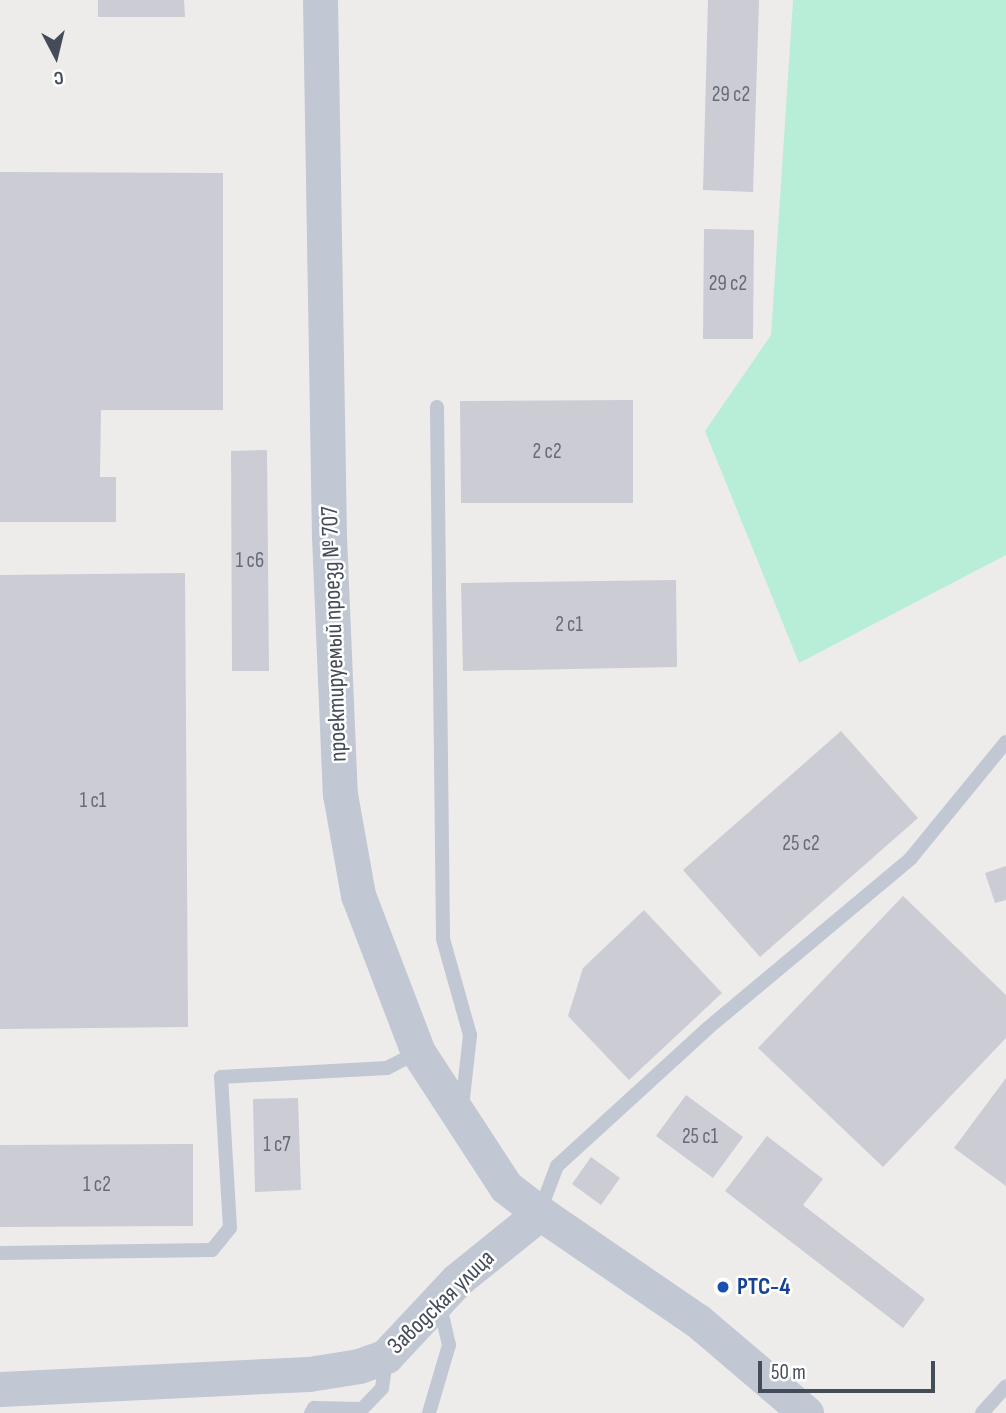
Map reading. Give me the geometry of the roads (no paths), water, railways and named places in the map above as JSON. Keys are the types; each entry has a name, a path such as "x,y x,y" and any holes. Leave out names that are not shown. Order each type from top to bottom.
{"street":[{"name":"проектируемый проезд № 707","path":"320,0 329,536 340,794 358,895 418,1052 461,1123 506,1187 540,1213"},
{"name":"Заводская улица","path":"0,1389 309,1374 386,1356 457,1280 540,1213"},
{"path":"540,1213 698,1321 806,1413"}],"lane":[{"path":"437,407 443,939 470,1035 461,1123"},
{"path":"540,1213 558,1166 708,1028 911,858 1006,742"},
{"path":"0,1253 212,1250 230,1228 221,1077 387,1068 418,1052"},
{"path":"429,1413 449,1345 438,1301"},
{"path":"311,1413 314,1408 362,1409 382,1388 386,1356"},
{"path":"982,1413 1006,1386"}],"place":[{"name":"РТС-4","path":"723,1287"}]}
